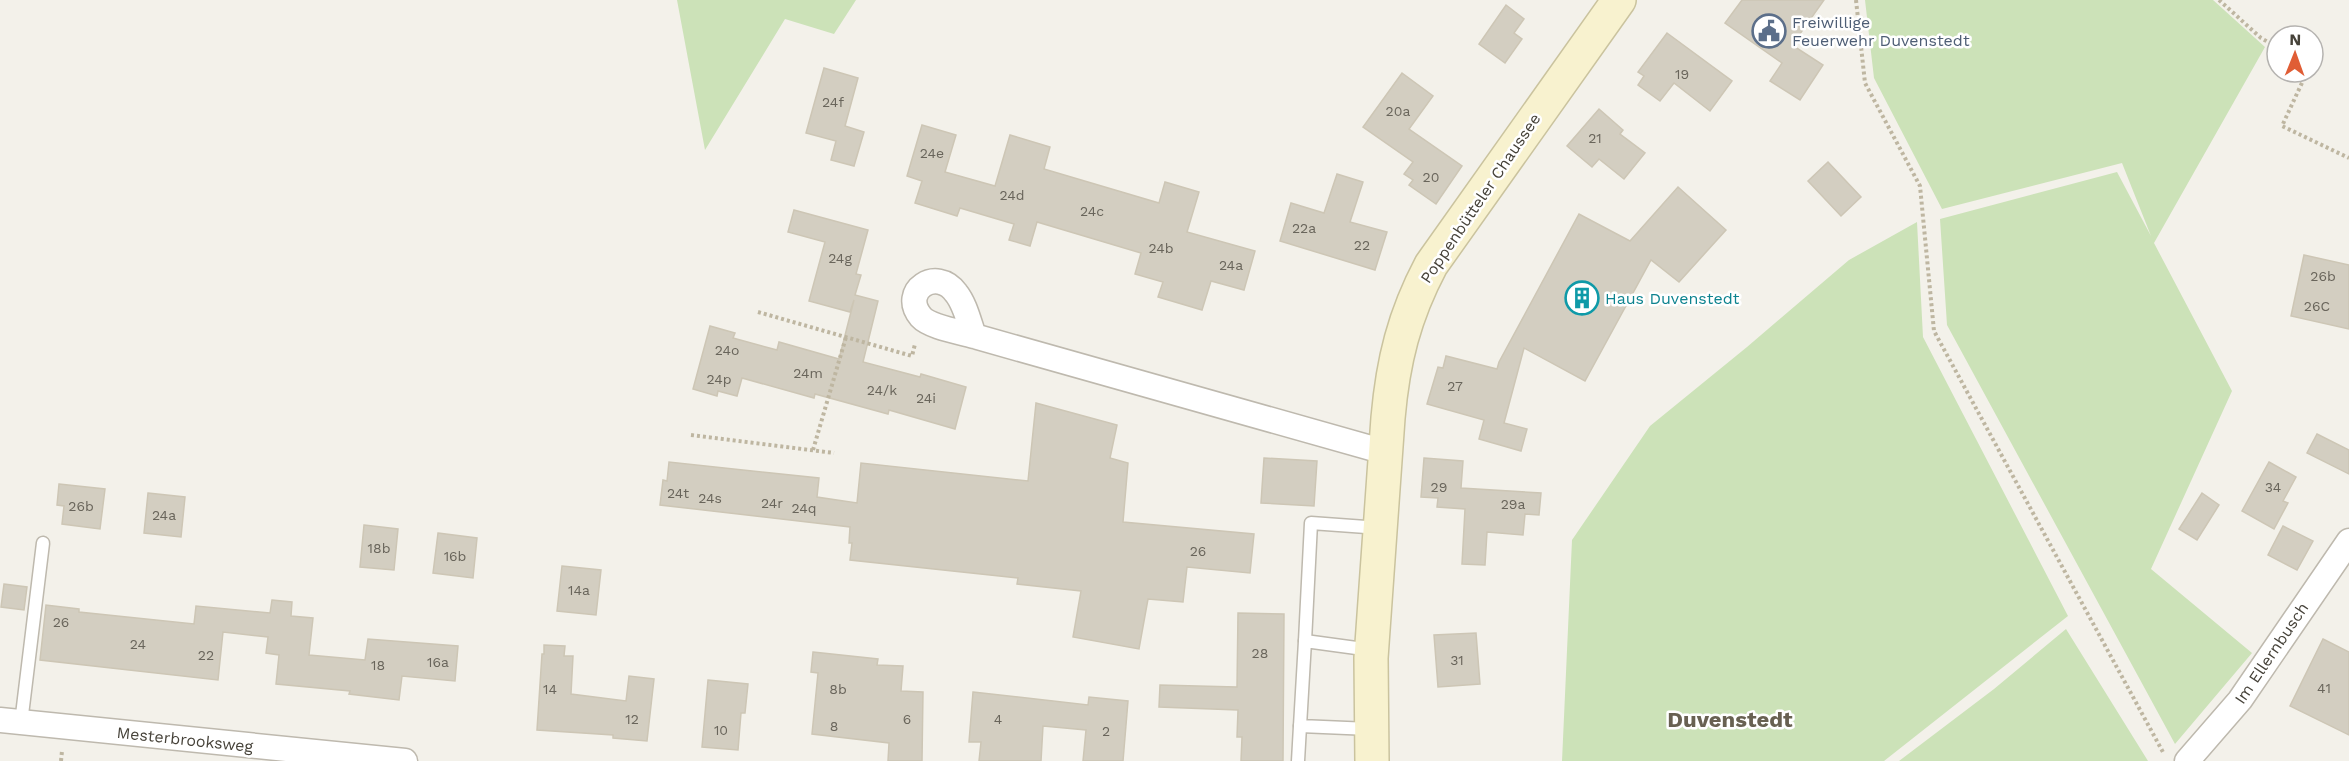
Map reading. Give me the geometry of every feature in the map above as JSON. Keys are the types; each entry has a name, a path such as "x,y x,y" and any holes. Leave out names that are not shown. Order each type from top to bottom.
{"main road":[{"name":"Poppenbütteler Chaussee","path":"1372,745 1371,650 1385,452 1390,388 1404,325 1420,285 1451,236 1619,0"}],"street":[{"path":"974,336 957,294 948,284 935,281 922,284 915,295 916,308 922,319 934,325 1385,452"},
{"name":"Im Ellernbusch","path":"2187,761 2240,700 2349,541"},
{"name":"Mesterbrooksweg","path":"11,721 405,761"}],"lane":[{"path":"1298,761 1311,523 1380,528"},
{"path":"11,721 43,543"},
{"path":"1305,641 1371,650"},
{"path":"1300,726 1372,745"}],"path":[{"path":"1856,0 1865,83 1920,186 1934,331 2168,761"},
{"path":"2219,0 2265,40"},
{"path":"2301,84 2282,126 2349,158"},
{"path":"758,312 912,356 922,319"},
{"path":"813,450 846,337"},
{"path":"691,435 834,453"}],"green space":[{"path":"677,0 856,0 834,34 785,19 705,150"},
{"path":"1865,0 2213,0 2265,47 2154,243 2232,391 2151,569 2252,653 2175,744 1947,325 1940,219 2117,172 2151,236 2122,163 1942,209 1874,78"},
{"path":"1917,222 1923,337 2068,616 1884,761 1562,761 1572,540 1650,426 1849,260"},
{"path":"2066,629 2148,761 1899,761 1994,689"}],"building":[{"name":"Freiwillige Feuerwehr Duvenstedt","path":"1742,0 1824,0 1792,45 1823,65 1800,100 1770,81 1782,63 1725,23"},
{"path":"1506,5 1524,19 1514,33 1522,39 1505,63 1479,44"},
{"path":"1667,33 1732,81 1710,111 1674,83 1660,101 1638,85 1644,76 1638,72"},
{"path":"824,68 858,78 845,126 864,132 854,166 831,160 836,141 806,133"},
{"path":"1402,73 1433,96 1409,129 1462,166 1436,204 1409,185 1413,180 1404,174 1413,162 1363,127"},
{"path":"1599,109 1623,130 1620,134 1645,153 1624,179 1599,159 1592,167 1567,146"},
{"path":"922,125 956,135 945,172 995,186 1010,135 1050,147 1044,169 1159,203 1165,182 1199,192 1187,232 1255,251 1244,290 1211,281 1202,310 1158,297 1163,282 1135,274 1141,253 1037,222 1030,246 1009,240 1014,224 960,208 957,216 915,203 922,181 907,176"},
{"path":"1828,162 1861,197 1841,216 1808,181"},
{"path":"1337,174 1363,182 1350,222 1387,232 1375,270 1280,241 1291,203 1324,213"},
{"path":"1678,187 1726,230 1679,282 1651,260 1585,381 1524,348 1504,423 1527,429 1521,451 1479,439 1484,420 1427,404 1438,367 1443,368 1446,356 1497,369 1579,214 1630,241"},
{"path":"794,210 868,230 856,274 861,275 855,295 878,301 863,362 920,377 921,374 966,387 955,429 889,410 888,414 815,394 814,398 742,378 737,396 718,391 717,396 693,389 710,326 735,333 733,338 777,350 779,342 839,359 854,300 850,312 809,301 825,242 788,232"},
{"path":"2304,255 2349,265 2349,329 2291,316"},
{"path":"1036,403 1117,425 1110,458 1128,463 1123,522 1254,534 1250,573 1187,567 1183,602 1148,599 1139,649 1073,637 1081,591 1017,584 1018,578 850,560 852,543 849,543 850,527 660,505 663,480 667,481 669,462 819,478 817,497 857,503 861,463 1028,481"},
{"path":"2317,434 2349,450 2349,474 2307,453"},
{"path":"1264,458 1317,461 1314,506 1261,503"},
{"path":"1424,458 1463,461 1461,488 1541,493 1539,515 1525,514 1523,535 1487,532 1485,565 1462,564 1465,509 1437,507 1438,498 1421,497"},
{"path":"2269,462 2296,477 2283,501 2288,503 2274,529 2242,511"},
{"path":"59,484 105,489 100,529 62,524 64,506 57,505"},
{"path":"148,493 185,497 181,537 144,533"},
{"path":"2202,493 2219,505 2197,540 2179,529"},
{"path":"364,525 398,529 394,570 360,567"},
{"path":"2283,526 2313,541 2297,570 2268,555"},
{"path":"438,533 477,538 473,578 433,573"},
{"path":"562,566 601,570 596,615 557,611"},
{"path":"4,584 27,587 24,610 1,607"},
{"path":"272,600 292,602 291,616 313,618 309,655 365,660 368,639 458,646 455,681 402,676 399,700 349,694 350,691 276,684 279,655 266,653 268,637 223,632 218,680 40,660 46,605 79,609 79,612 194,624 196,606 270,613"},
{"path":"1238,613 1284,614 1283,761 1241,761 1242,737 1237,737 1238,710 1159,707 1160,685 1237,687"},
{"path":"1476,633 1480,684 1438,687 1434,635"},
{"path":"2323,639 2349,652 2349,735 2290,706"},
{"path":"544,645 565,646 564,656 573,656 571,694 626,701 629,676 654,679 647,741 613,738 613,735 537,730"},
{"path":"813,652 878,659 877,665 903,666 901,691 923,692 922,761 888,761 889,743 812,734 818,673 811,672"},
{"path":"708,680 748,684 745,713 741,713 738,750 702,747"},
{"path":"973,692 1088,705 1089,697 1128,701 1123,761 1083,761 1086,730 1043,726 1041,761 979,761 981,742 969,742"}],"place":[{"name":"Freiwillige Feuerwehr Duvenstedt","path":"1769,31"},
{"name":"Haus Duvenstedt","path":"1582,298"}],"district":[{"name":"Duvenstedt","path":"1730,719"}]}
